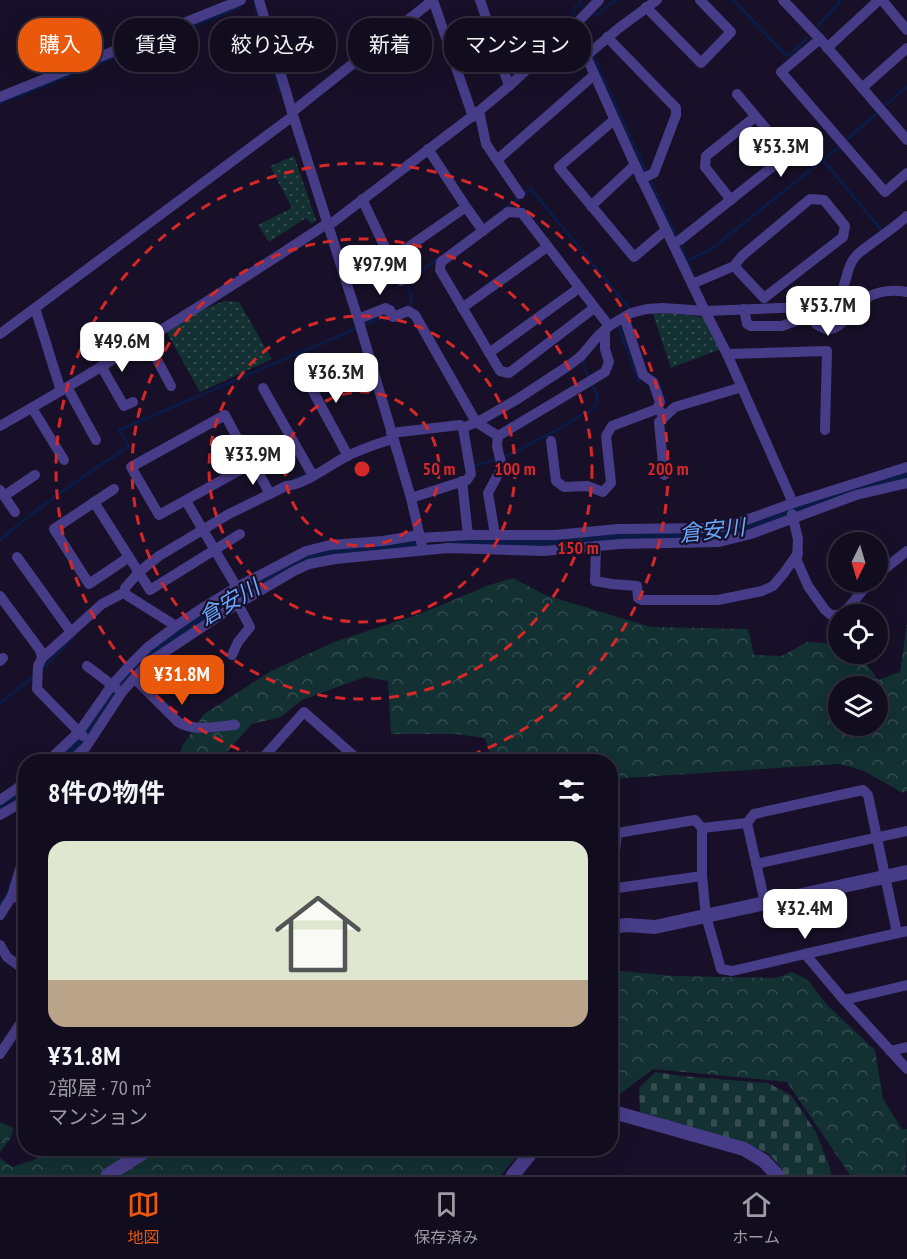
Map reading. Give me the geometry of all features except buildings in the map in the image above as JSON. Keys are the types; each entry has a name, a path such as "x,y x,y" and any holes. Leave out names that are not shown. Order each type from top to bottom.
{"street":[{"path":"0,97 241,0"},
{"path":"259,0 292,117 359,323 391,438 411,498 423,550"},
{"path":"480,0 509,86"},
{"path":"582,18 599,0"},
{"path":"591,51 657,0"},
{"path":"646,7 701,63 731,32 700,0"},
{"path":"783,0 907,140"},
{"path":"907,30 880,0 782,72 885,192 907,173"},
{"path":"0,333 292,117 434,2 486,144 520,194"},
{"path":"607,38 676,108 676,115 654,173 646,177"},
{"path":"862,88 907,48"},
{"path":"591,62 594,75 614,120 635,165 646,177 666,230 677,242 696,283 705,312 742,387 791,504 798,539 797,561 808,586 828,612"},
{"path":"0,426 102,366 239,282 325,225 332,223 476,114 524,72"},
{"path":"497,160 594,75"},
{"path":"677,242 782,159 783,149 737,94"},
{"path":"731,200 705,167 706,156 756,117"},
{"path":"614,120 559,167 634,257 666,230"},
{"path":"897,128 907,120"},
{"path":"428,149 483,231"},
{"path":"591,206 635,165"},
{"path":"362,199 401,281"},
{"path":"696,283 734,266 742,256 810,199 825,200 845,226 843,237 764,298"},
{"path":"390,260 466,207"},
{"path":"498,436 604,372 609,362 605,349 606,331 594,308 522,213 508,212 441,262 440,270 500,371 508,373 594,308"},
{"path":"463,428 516,400 568,366 581,356 598,336 631,313 647,309 673,308 705,312 805,307 815,306 834,298 841,291 850,262 907,216"},
{"path":"462,308 547,247"},
{"path":"734,266 774,308"},
{"path":"489,353 579,288"},
{"path":"744,309 747,324 751,326 782,326 801,319 812,320 825,330 833,329 865,299 894,290 907,292"},
{"path":"35,308 64,389 96,440"},
{"path":"359,323 386,308 393,316 408,311 415,315 475,420 498,436"},
{"path":"626,323 643,375 653,382 660,402 662,412 659,422 664,475"},
{"path":"146,339 171,386"},
{"path":"727,354 827,351 825,430"},
{"path":"102,366 123,406 133,402"},
{"path":"302,372 347,453"},
{"path":"551,441 556,481 564,487 587,486 603,492 611,483 606,436 612,426 742,387"},
{"path":"263,388 313,476"},
{"path":"33,408 64,459"},
{"path":"251,464 159,514 131,467 225,415 270,494"},
{"path":"83,739 37,689 38,666 42,658 97,608 123,592 139,572 159,556 203,528 270,494 313,476 347,453 391,438 460,425 463,428"},
{"path":"411,498 467,480 471,474 463,428"},
{"path":"495,535 488,493 501,467 497,446 498,436"},
{"path":"75,754 117,688 148,647 176,626 240,595 318,562 423,550 468,535 538,536 618,529 716,528 735,524 907,467"},
{"path":"15,512 2,493 35,476"},
{"path":"462,481 468,535"},
{"path":"60,754 83,739 117,688 134,678 148,663 240,595 306,550 330,545 383,542 420,536 452,542 544,551 620,544 719,542 751,534 856,495 907,483"},
{"path":"114,489 54,529 88,584 129,556"},
{"path":"186,501 240,595 250,627 238,642 232,655"},
{"path":"94,502 150,590 240,534"},
{"path":"596,546 595,581 638,586 638,598 642,600 718,600 762,591 773,586 798,553"},
{"path":"888,566 907,551"},
{"path":"17,557 71,632"},
{"path":"123,592 176,626"},
{"path":"852,604 861,592"},
{"path":"0,596 40,650 42,658"},
{"path":"87,666 117,688"},
{"path":"134,678 184,726 235,724"},
{"path":"271,754 304,712 352,754"},
{"path":"0,800 18,788"},
{"path":"618,832 694,820 702,828 702,876 706,916 721,969 732,971 902,932 885,877 868,795 863,790 753,814 747,823 765,903"},
{"path":"0,815 18,805"},
{"path":"702,828 747,823"},
{"path":"756,864 907,831"},
{"path":"618,927 655,927 907,872"},
{"path":"0,915 12,896 18,876"},
{"path":"618,888 702,876"},
{"path":"12,896 18,898"},
{"path":"0,945 7,957 18,965"},
{"path":"805,954 907,1069"},
{"path":"844,1000 907,985"},
{"path":"0,1054 18,1027"},
{"path":"890,1051 907,1047"},
{"path":"618,1113 744,1149 764,1161 777,1175"},
{"path":"108,1175 138,1156"},
{"path":"513,1175 528,1156"}],"green space":[{"path":"294,156 316,220 312,224 306,218 269,242 258,225 292,208 270,166"},
{"path":"844,292 864,297 832,327 808,318 809,309"},
{"path":"224,301 239,302 272,359 200,392 166,331 200,311"},
{"path":"667,313 702,317 710,324 721,349 671,368 653,314"},
{"path":"513,578 545,595 651,627 748,629 754,655 782,656 807,642 828,643 828,664 867,664 875,676 828,676 828,736 888,736 888,676 900,672 907,623 907,791 903,793 864,771 840,764 618,779 618,754 490,754 485,738 456,734 391,734 388,681 365,677 302,700 281,717 252,724 225,754 179,754 204,714 271,671 334,642 422,613 489,585"},
{"path":"618,971 675,976 776,978 792,972 808,980 827,1005 875,1050 883,1099 902,1129 907,1129 906,1175 850,1175 787,1082 653,1069 618,1096"},
{"path":"655,1072 768,1083 791,1095 816,1132 831,1175 784,1175 769,1154 750,1145 640,1112 639,1088"},
{"path":"0,1122 14,1128 10,1139 0,1152"},
{"path":"38,1156 517,1156 501,1175 0,1175 0,1158 12,1167 36,1159"}],"waterway":[{"path":"580,0 583,8"},
{"path":"594,16 616,0"},
{"path":"733,0 785,54 790,55 807,38"},
{"path":"818,26 841,0"},
{"path":"574,13 574,8 581,4"},
{"path":"255,6 280,90"},
{"path":"0,103 240,7"},
{"path":"592,54 691,269"},
{"path":"886,105 907,87"},
{"path":"846,140 876,114"},
{"path":"823,160 840,146"},
{"path":"687,261 710,250 823,160 882,231"},
{"path":"503,210 531,189 630,309"},
{"path":"407,307 410,306 412,298 406,282 440,257"},
{"path":"0,540 47,503 129,446 119,430 390,314"},
{"path":"618,325 639,382"},
{"path":"473,466 507,456 561,428 584,413 588,413 597,405 597,395 583,361"},
{"name":"倉安川","path":"800,508 907,474"},
{"path":"294,479 304,475"},
{"name":"倉安川","path":"456,541 551,543 618,535 712,535 742,531 785,513"},
{"name":"倉安川","path":"66,754 87,734 117,691 143,661 179,633 248,589 303,559 317,554 417,543"},
{"path":"43,669 73,637"},
{"path":"0,703 32,678"},
{"name":"倉安川","path":"0,808 18,797"},
{"path":"0,903 5,900 11,882"}]}
